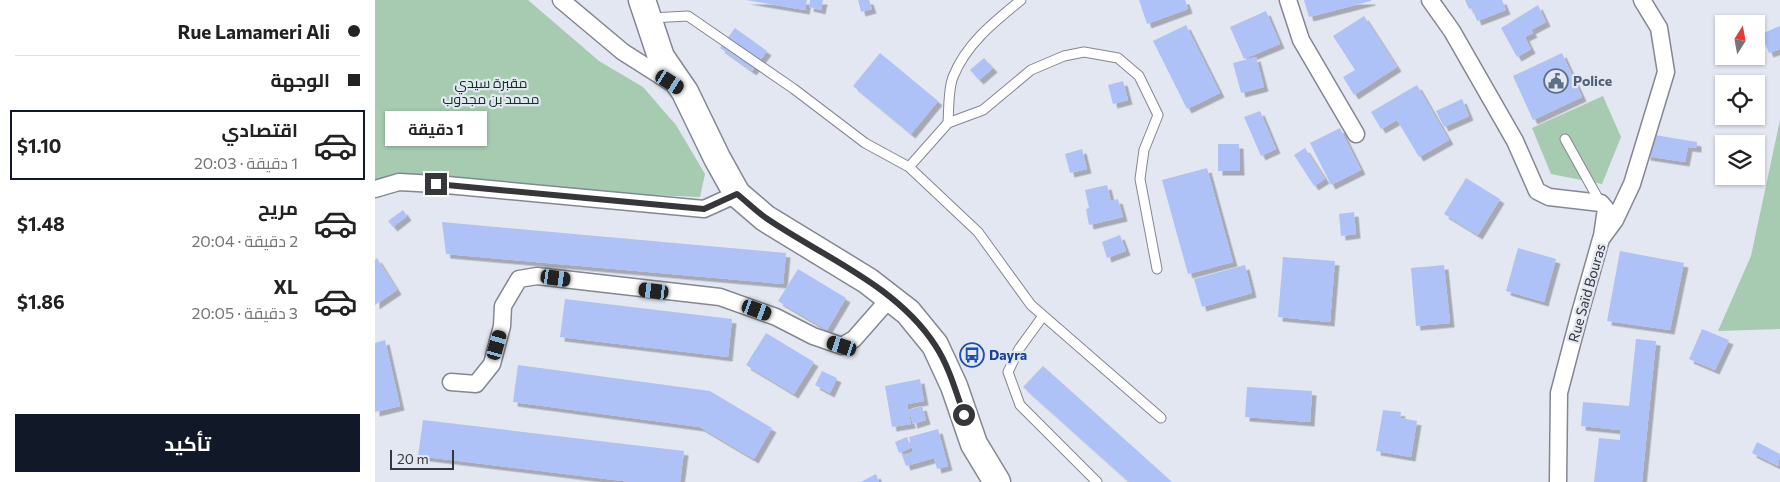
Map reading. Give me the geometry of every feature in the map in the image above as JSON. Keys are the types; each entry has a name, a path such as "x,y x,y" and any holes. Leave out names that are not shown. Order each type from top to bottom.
{"main road":[{"path":"646,9 661,57 685,92 737,194 765,218 868,282 908,312 935,345 954,386 974,444 997,482"}],"street":[{"path":"561,0 623,52 685,92"},
{"path":"1289,0 1301,40 1357,134"},
{"path":"1430,0 1452,31"},
{"path":"1435,0 1515,141 1537,191 1549,197 1601,203 1606,209 1601,239"},
{"name":"Rue Saïd Bouras","path":"1558,482 1559,393 1601,239 1615,220 1632,184 1666,72 1659,28 1642,0"},
{"path":"375,189 399,182 436,184 704,209 737,194"},
{"path":"451,382 476,384 492,364 502,326 503,306 519,279 528,277 537,276 720,297 776,317 813,336 842,346 854,339 890,298"}],"lane":[{"path":"948,123 952,78 967,52 987,27 1021,0"},
{"path":"646,9 688,16 794,89 865,143 909,167 978,232 1031,305 1161,418"},
{"path":"909,167 948,123 983,110 1031,70 1064,56 1084,52 1118,58 1139,76 1158,115 1144,150 1140,179 1157,269"},
{"path":"1565,139 1601,203"},
{"path":"1043,316 1019,349 1008,372 1020,405 1097,482"}],"green space":[{"name":"مقبرة سيدي محمد بن مجدوب","path":"375,0 528,0 599,61 643,87 676,125 705,174 700,197 570,192 409,178 375,180"},
{"path":"1603,96 1621,137 1602,184 1551,174 1532,128"},
{"path":"1780,120 1780,329 1718,331 1751,256"}],"building":[{"path":"746,0 807,0 805,10"},
{"path":"810,0 823,0 821,10 809,7"},
{"path":"858,0 869,0 872,9 861,12"},
{"path":"1139,0 1185,0 1188,9 1147,24"},
{"path":"1304,0 1371,0 1371,1 1309,17"},
{"path":"1465,0 1502,0 1506,10 1477,21 1472,8 1469,9"},
{"path":"1538,5 1546,22 1531,30 1533,33 1525,37 1531,49 1517,57 1501,28"},
{"path":"1266,11 1280,44 1244,59 1230,27"},
{"path":"1364,16 1397,67 1354,95 1343,77 1355,70 1333,36"},
{"path":"1186,25 1220,93 1187,109 1153,41"},
{"path":"1780,26 1780,49 1769,53 1765,44 1765,32"},
{"path":"735,28 767,51 752,71 720,48"},
{"path":"880,53 938,101 911,134 853,86"},
{"path":"1562,53 1582,97 1533,120 1513,76"},
{"path":"1256,57 1264,87 1241,93 1233,63"},
{"path":"984,58 993,68 979,80 970,70"},
{"path":"1123,81 1128,100 1113,104 1108,85"},
{"path":"1417,85 1449,140 1419,157 1397,120 1381,129 1371,112"},
{"path":"1462,99 1469,116 1444,127 1436,111"},
{"path":"1260,111 1276,149 1261,156 1244,117"},
{"path":"1340,128 1361,170 1331,185 1310,143"},
{"path":"1649,134 1697,142 1697,148 1688,147 1685,162 1646,156"},
{"path":"1218,144 1239,144 1240,171 1218,171"},
{"path":"1305,148 1325,179 1314,186 1294,155"},
{"path":"1082,149 1087,169 1070,173 1065,154"},
{"path":"1207,168 1233,262 1188,274 1162,180"},
{"path":"1466,178 1500,199 1478,235 1444,214"},
{"path":"1107,185 1111,201 1118,199 1123,217 1089,225 1086,209 1089,208 1085,190"},
{"path":"403,210 407,216 393,227 388,221"},
{"path":"1354,212 1356,234 1341,236 1339,214"},
{"path":"442,222 786,253 783,284 446,254"},
{"path":"1120,235 1126,251 1107,258 1102,242"},
{"path":"1518,248 1556,259 1544,302 1506,291"},
{"path":"1620,251 1684,263 1670,330 1607,321"},
{"path":"1283,257 1335,261 1330,322 1278,317"},
{"path":"377,258 397,290 375,305 375,260"},
{"path":"1245,265 1252,293 1202,307 1194,279"},
{"path":"1444,265 1450,323 1416,326 1411,268"},
{"path":"798,269 846,298 827,330 778,301"},
{"path":"565,299 732,319 728,357 560,337"},
{"path":"1702,329 1729,340 1715,370 1689,359"},
{"path":"766,333 814,362 794,394 746,365"},
{"path":"1636,339 1656,341 1642,482 1594,482 1599,438 1620,440 1620,430 1581,426 1583,402 1629,406"},
{"path":"385,340 400,406 375,412 375,343"},
{"path":"518,365 710,391 772,428 754,459 700,427 513,402"},
{"path":"1043,366 1172,482 1129,482 1023,387"},
{"path":"822,371 837,378 830,393 815,385"},
{"path":"920,379 924,401 907,404 911,424 892,427 885,386"},
{"path":"1247,387 1312,391 1310,422 1245,417"},
{"path":"922,406 926,420 913,424 909,410"},
{"path":"1383,410 1401,412 1400,418 1417,421 1411,457 1376,451"},
{"path":"423,420 684,451 680,482 631,482 418,456"},
{"path":"938,429 948,466 937,469 934,458 906,466 902,455 913,452 909,437"},
{"path":"907,437 911,448 899,453 895,442"},
{"path":"1757,442 1780,454 1778,466 1752,453"},
{"path":"876,474 879,482 861,482"}],"place":[{"name":"Police","path":"1556,81"},
{"name":"Dayra","path":"972,355"}],"route":[{"path":"436,184 704,209 737,194 765,218 868,282 908,312 935,345 954,386 964,415"}]}
